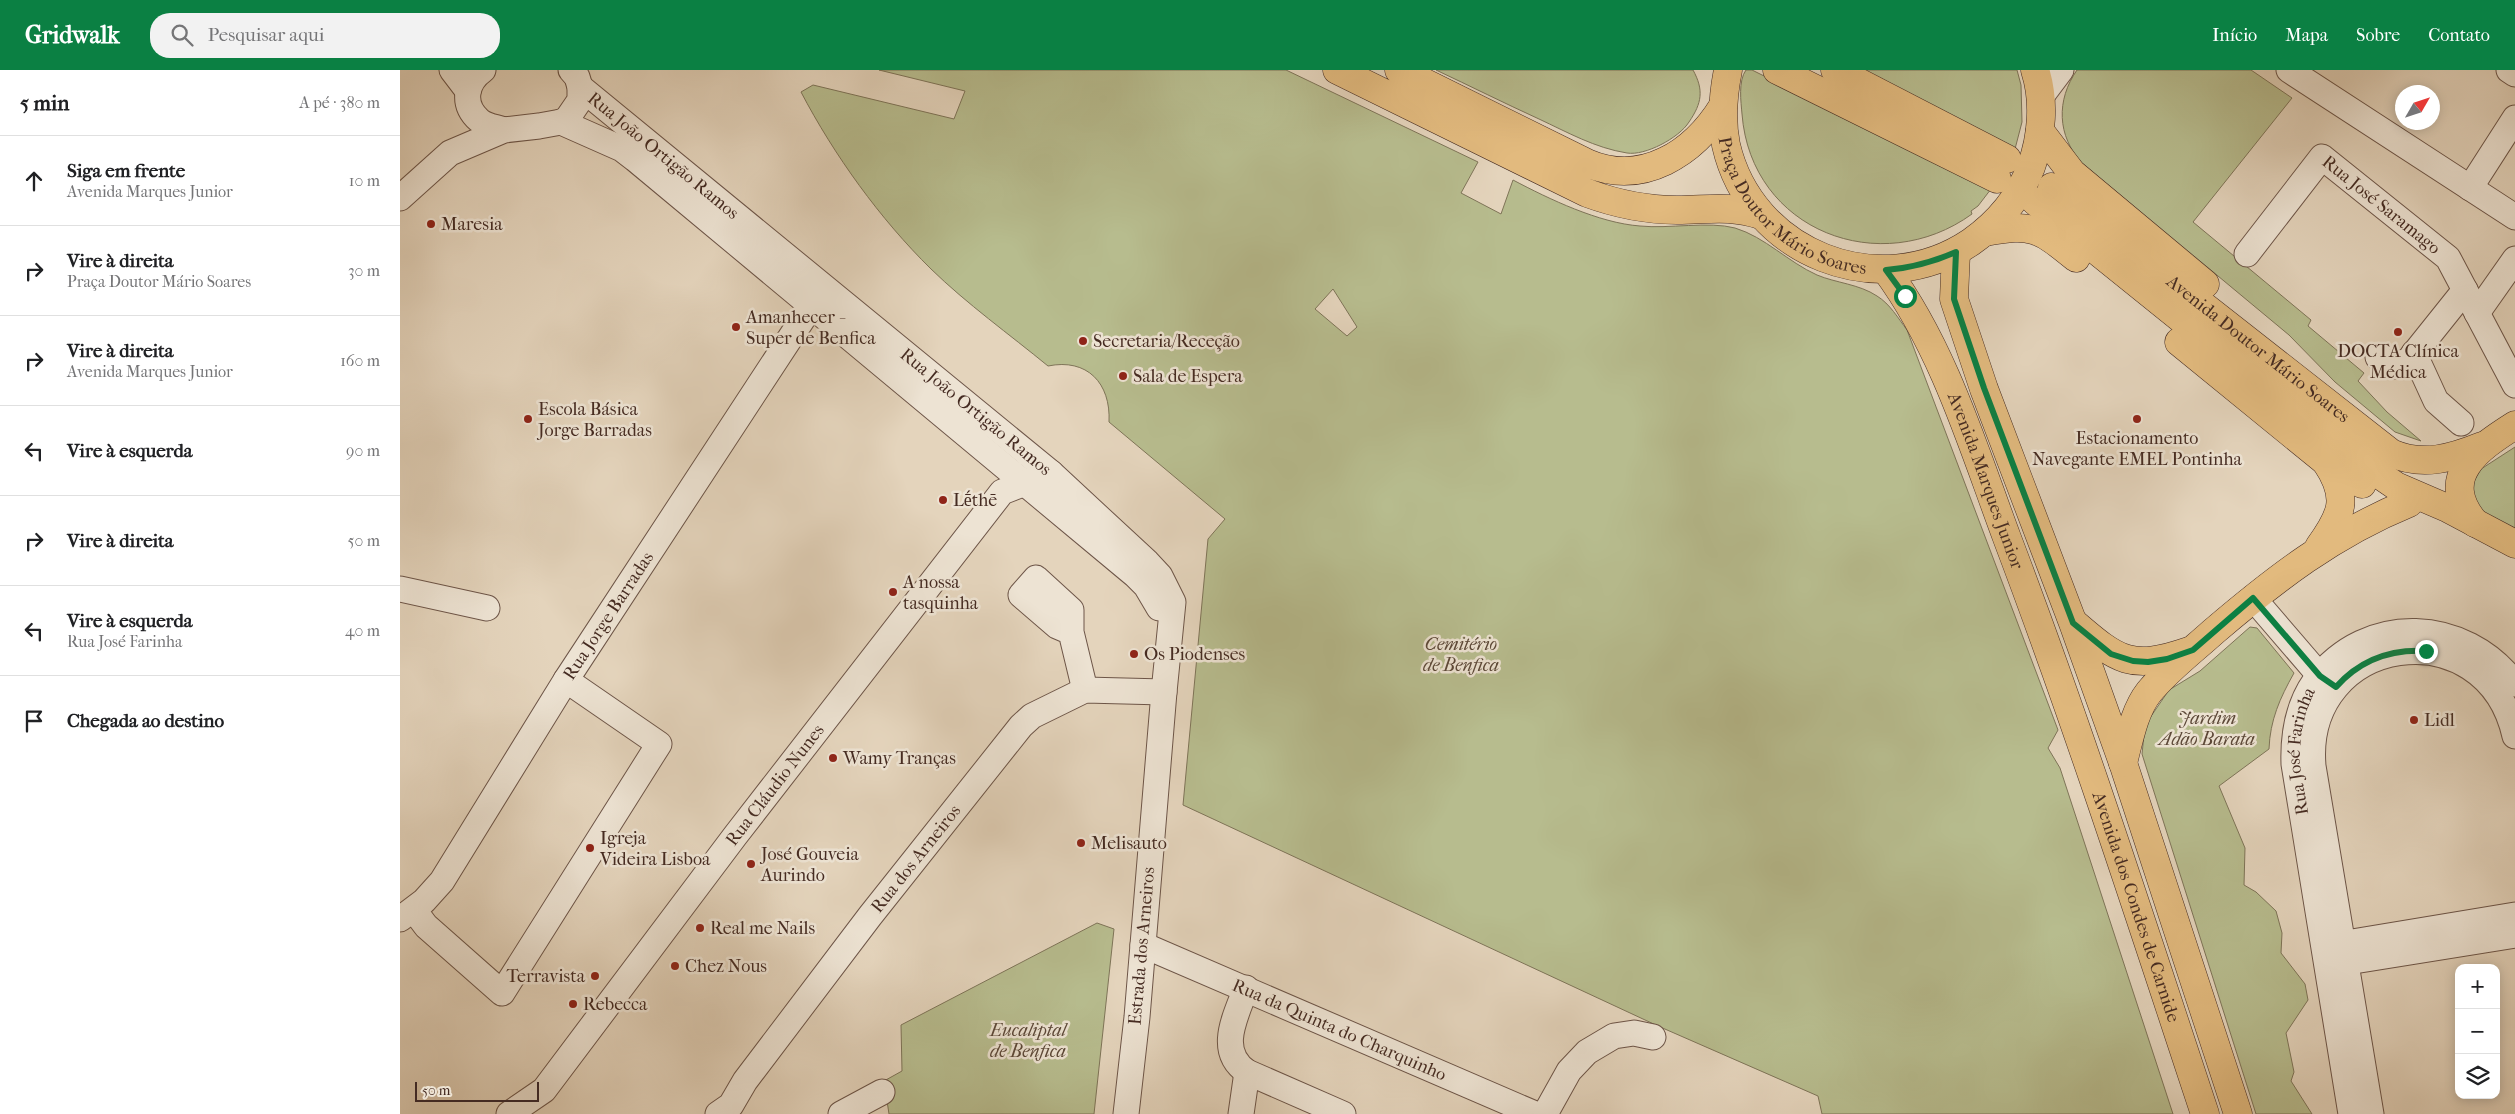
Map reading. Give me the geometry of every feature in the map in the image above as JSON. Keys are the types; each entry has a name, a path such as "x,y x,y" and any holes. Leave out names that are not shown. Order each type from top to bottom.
{"main road":[{"path":"1337,70 1587,193 1616,204 1644,209 1679,210 1717,207 1761,214"},
{"path":"1399,70 1587,163 1613,171 1643,170 1661,165 1678,156 1696,141 1721,84"},
{"path":"1777,70 2002,169 1835,70"},
{"name":"Praça Doutor Mário Soares","path":"1721,84 1726,145 1744,190 1761,214 1787,238 1817,256 1851,267 1886,270 1910,268 1934,262 1956,252 1985,232 2002,216 2027,177 2040,132 2040,98 2035,70"},
{"path":"2040,132 2072,173 2282,350 2363,431"},
{"name":"Avenida Doutor Mário Soares","path":"2420,502 2349,454 2043,194 2392,452 2405,459 2429,461 2447,458 2482,446"},
{"path":"1985,232 2016,226 2044,234 2058,243 2325,461 2370,488 2420,502 2475,523 2515,544"},
{"name":"Avenida Marques Junior","path":"1956,252 1954,299 1984,388 2073,623 2123,763"},
{"name":"Avenida Marques Junior","path":"1886,270 1914,310 1954,397 2066,700"},
{"path":"2475,523 2464,510 2459,492 2464,471 2482,446 2515,426"},
{"path":"2317,550 2333,527 2340,512 2342,496 2339,485 2325,461"},
{"path":"2123,763 2131,731 2149,693 2193,650 2253,598 2317,550 2374,518 2420,502"},
{"path":"2073,623 2111,654 2128,660 2148,662 2167,659 2193,650"},
{"name":"Avenida dos Condes de Carnide","path":"2066,700 2205,1114"},
{"name":"Avenida dos Condes de Carnide","path":"2123,763 2238,1114"}],"street":[{"path":"452,70 470,101 478,120 504,130"},
{"path":"450,153 470,101 472,79 483,70"},
{"path":"2040,98 2061,70"},
{"path":"2289,70 2515,217"},
{"path":"2509,70 2515,74"},
{"path":"400,198 450,153 504,130 560,122 572,113 580,100 578,76"},
{"name":"Rua João Ortigão Ramos","path":"578,76 817,298 1026,483 1146,586 1171,628"},
{"path":"2470,188 2515,118"},
{"name":"Rua João Ortigão Ramos","path":"560,122 622,149 1051,473 1123,538 1160,576 1173,602 1169,658"},
{"name":"Rua José Saramago","path":"2247,254 2322,157 2448,258 2515,385"},
{"path":"2477,313 2515,259"},
{"path":"2378,357 2395,366 2403,364 2465,290"},
{"name":"Rua Jorge Barradas","path":"407,915 442,880 566,680 817,298"},
{"path":"2414,353 2436,401 2461,423"},
{"name":"Rua Cláudio Nunes","path":"509,1114 544,1090 735,836 1002,492 1051,473"},
{"path":"400,590 487,608"},
{"path":"2253,598 2328,681"},
{"name":"Rua José Farinha","path":"2351,1114 2312,754 2314,729 2328,681 2339,657 2367,641 2402,632 2419,631 2447,635 2480,650 2515,684"},
{"path":"1071,632 1085,690"},
{"name":"Rua José Farinha","path":"2328,681 2385,654 2413,650 2439,654 2464,663 2486,680 2498,694 2506,708 2515,736"},
{"name":"Estrada dos Arneiros","path":"1126,1114 1143,945 1164,692 1169,658"},
{"path":"407,915 426,926 502,993 660,744 566,680"},
{"name":"Rua dos Arneiros","path":"718,1114 731,1106 745,1081 870,916 1021,726 1032,716 1085,690 1164,692"},
{"path":"2334,955 2515,915"},
{"path":"2334,955 2515,935"},
{"name":"Rua da Quinta do Charquinho","path":"1143,945 1536,1114"},
{"name":"Rua José Farinha","path":"2334,955 2371,1114"},
{"path":"1246,988 1229,1043 1234,1060 1247,1072 1344,1114"},
{"path":"1545,1114 1568,1071 1587,1052 1614,1036 1634,1033 1653,1037"},
{"path":"1241,1114 1247,1072"},
{"path":"841,1114 882,1092"}],"green space":[{"name":"Cemitério de Benfica","path":"879,70 1286,70 1478,162 1461,193 1501,214 1513,180 1575,209 1624,224 1651,227 1713,225 1735,228 1756,237 1806,270 1824,278 1863,289 1882,299 1907,330 2058,730 2048,748 2060,768 2173,1114 1822,1114 1818,1096 1658,1026 1183,805 1208,539 1225,519 1109,422 1109,408 1106,396 1094,376 1074,366 1048,366 974,307 912,250 876,208 843,163 801,92 813,85 954,119 965,91","holes":["1333,289 1357,327 1347,336 1315,309"]},
{"path":"1436,70 1693,70 1699,84 1700,96 1697,109 1678,134 1652,149 1643,152 1627,153 1615,151 1582,139"},
{"path":"1746,70 1752,70 1991,189 1978,206 1971,211 1972,214 1936,233 1899,243 1862,242 1826,233 1795,214 1769,188 1751,155 1742,114 1741,98 1742,80"},
{"path":"1861,70 2017,70 2021,85 2022,122 2015,149"},
{"path":"2077,70 2251,70 2292,98 2193,222 2311,320 2308,326 2364,373 2358,381 2387,412 2421,441 2395,432 2335,382 2289,335 2082,163 2068,141 2062,118 2065,93"},
{"path":"2515,447 2515,532 2482,513 2474,499 2473,483 2481,469"},
{"name":"Jardim Adão Barata","path":"2250,627 2257,628 2294,673 2284,691 2271,728 2269,749 2219,786 2245,848 2244,885 2256,892 2276,911 2282,933 2281,953 2305,984 2308,1000 2286,1033 2294,1072 2291,1081 2312,1114 2256,1114 2142,754 2145,725 2169,690 2200,671"},
{"name":"Eucaliptal de Benfica","path":"1097,923 1114,929 1094,1114 889,1114 884,1081 902,1071 901,1025"}],"place":[{"name":"Maresia","path":"431,224"},
{"name":"Amanhecer - Super de Benfica","path":"736,327"},
{"name":"DOCTA Clínica Médica","path":"2398,332"},
{"name":"Secretaria/Receção","path":"1083,341"},
{"name":"Sala de Espera","path":"1123,376"},
{"name":"Escola Básica Jorge Barradas","path":"528,419"},
{"name":"Estacionamento Navegante EMEL Pontinha","path":"2137,419"},
{"name":"Lḗthē","path":"943,500"},
{"name":"A nossa tasquinha","path":"893,592"},
{"name":"Os Piodenses","path":"1134,654"},
{"name":"Lidl","path":"2414,720"},
{"name":"Wamy Tranças","path":"833,758"},
{"name":"Melisauto","path":"1081,843"},
{"name":"Igreja Videira Lisboa","path":"590,848"},
{"name":"José Gouveia Aurindo","path":"751,864"},
{"name":"Real me Nails","path":"700,928"},
{"name":"Chez Nous","path":"675,966"},
{"name":"Terravista","path":"595,976"},
{"name":"Rebecca","path":"573,1004"}],"route":[{"path":"1905,296 1886,270 1910,268 1934,262 1956,252 1954,299 1984,388 2073,623 2111,654 2123,659 2148,662 2167,659 2193,650 2253,598 2320,676 2336,687 2352,672 2372,659 2400,651 2426,651"}]}
